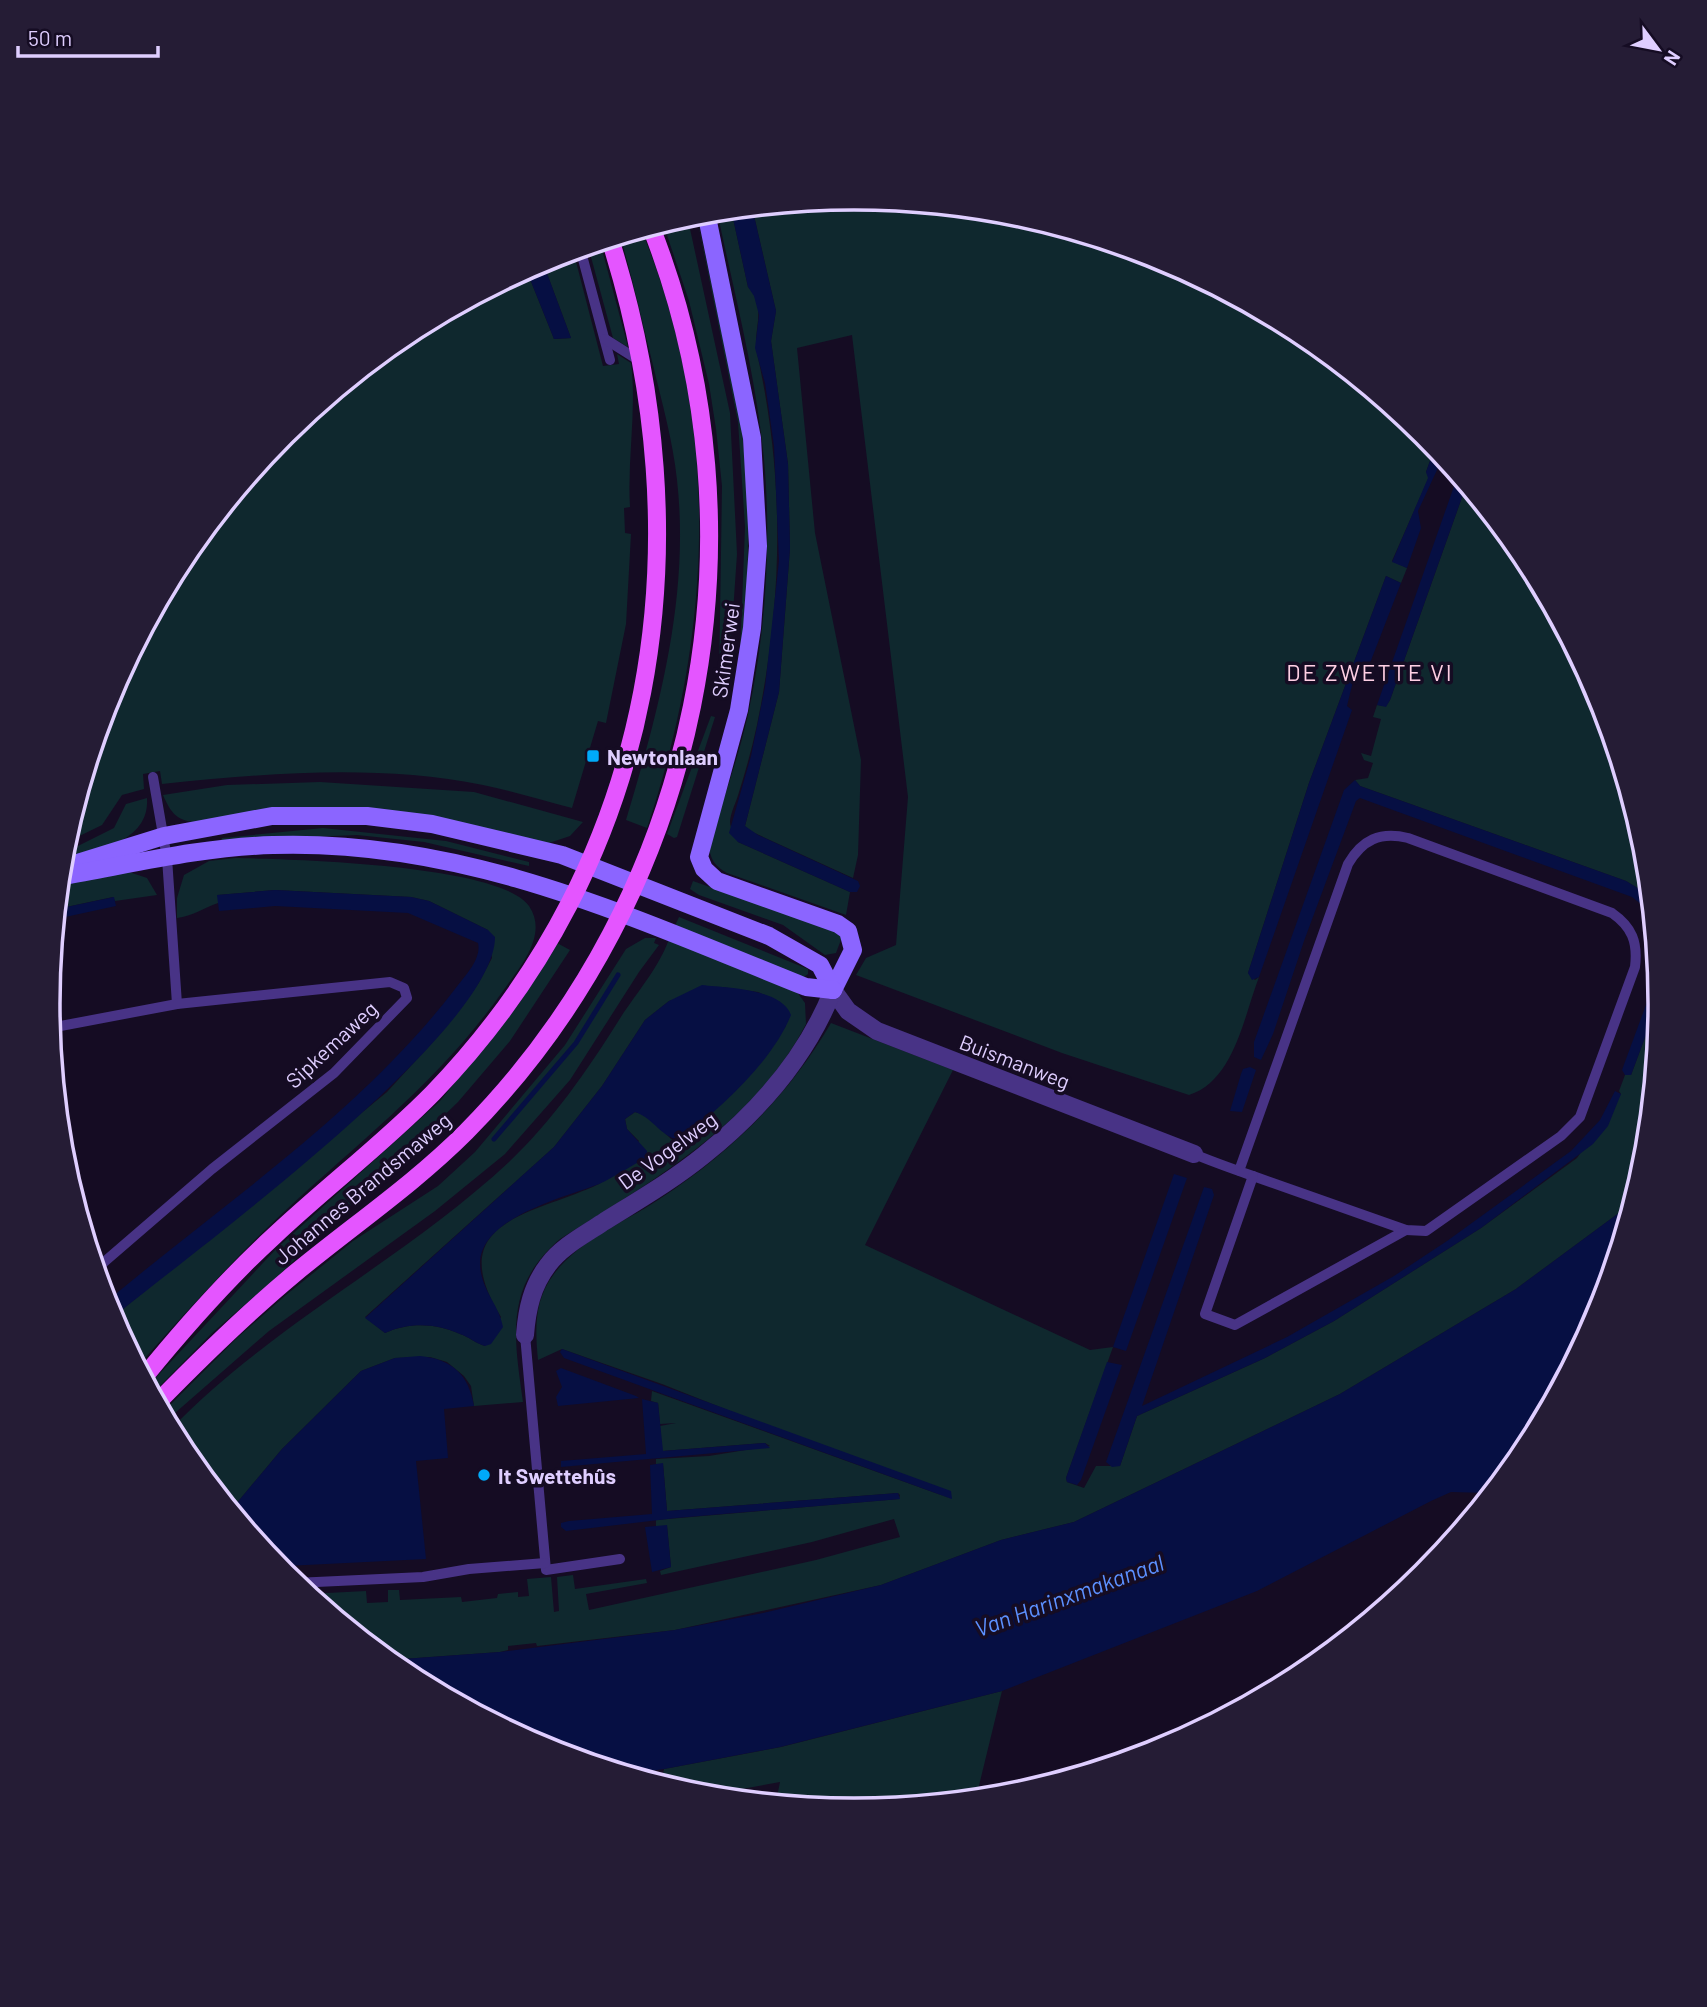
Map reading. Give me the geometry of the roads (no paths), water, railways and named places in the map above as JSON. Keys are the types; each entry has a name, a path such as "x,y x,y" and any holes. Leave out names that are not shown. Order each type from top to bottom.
{"main road":[{"name":"Johannes Brandsmaweg","path":"164,1396 250,1312 425,1170 467,1131 547,1035 590,970 621,913 654,840 680,758 702,661 711,562 709,477 695,370 682,315 654,236"},
{"name":"Johannes Brandsmaweg","path":"150,1371 273,1236 378,1145 433,1093 469,1052 514,994 545,947 605,823 630,746 648,664 656,602 659,534 656,463 641,361 612,248"}],"street":[{"name":"Skimerwei","path":"708,223 752,439 758,546 752,628 739,710 699,856 704,869 717,881 838,924 848,931 853,950 834,990"},
{"path":"72,865 164,836 272,816 367,816 473,831 545,849 587,864"},
{"path":"70,875 245,846 360,848 464,863 572,894 806,987 834,990"},
{"name":"Buismanweg","path":"587,864 769,936 804,954 820,965 848,1011 877,1031 1194,1154"},
{"name":"De Vogelweg","path":"525,1335 534,1287 549,1263 576,1240 678,1175 728,1136 788,1071 819,1024 834,990"}],"lane":[{"path":"583,258 610,360"},
{"path":"605,339 641,361"},
{"path":"153,777 167,858 177,1004"},
{"path":"1194,1154 1239,1171 1406,1230 1418,1233 1434,1226 1561,1136 1580,1117 1634,967 1636,943 1631,930 1612,913 1408,838 1388,835 1367,841 1357,849 1348,864 1239,1171"},
{"name":"Sipkemaweg","path":"60,1026 177,1004 390,982 404,988 407,998 334,1073 212,1169 103,1263"},
{"path":"1254,1176 1205,1314 1236,1325 1406,1230"},
{"path":"525,1335 546,1570 620,1559"},
{"path":"311,1582 423,1577 469,1569 545,1563"}],"water":[{"path":"754,216 776,311 771,341 788,464 790,548 779,692 745,826 758,835 858,881 860,886 857,892 850,892 738,842 729,833 751,756 765,687 779,561 774,446 765,383 755,348 759,315 754,296 748,287 733,219"},
{"path":"546,272 571,338 554,339 530,279"},
{"path":"1431,459 1438,467 1418,511 1421,528 1407,568 1392,562 1428,478 1426,472"},
{"path":"1454,485 1463,495 1390,700 1386,707 1377,705"},
{"path":"1386,576 1401,583 1370,663 1355,673 1347,706 1352,710 1259,977 1252,980 1248,973 1309,783"},
{"path":"1355,780 1360,786 1626,881 1639,889 1641,904 1632,897 1360,798 1356,801 1273,1034 1261,1060 1254,1057 1254,1042 1344,790"},
{"path":"275,890 411,897 429,901 488,930 495,937 482,978 446,1028 394,1082 333,1139 121,1310 115,1294 289,1155 377,1077 455,989 471,968 479,949 478,943 408,913 275,906 219,911 217,895"},
{"path":"114,897 116,906 64,917 65,907"},
{"path":"702,985 765,994 785,1006 791,1015 771,1051 758,1067 728,1099 681,1140 668,1136 635,1112 625,1119 627,1129 647,1151 646,1158 599,1184 527,1211 494,1233 484,1247 480,1263 483,1281 503,1327 491,1344 485,1346 451,1330 432,1326 403,1327 385,1333 365,1318 554,1147 602,1086 645,1020 669,1001"},
{"path":"1648,1000 1647,1033 1631,1075 1625,1075 1622,1070"},
{"path":"1250,1067 1256,1070 1242,1112 1230,1111 1243,1069"},
{"path":"1615,1091 1621,1094 1608,1126 1593,1144 1481,1228 1334,1321 1265,1358 1137,1416 1120,1466 1112,1467 1106,1462 1204,1187 1212,1189 1214,1195 1142,1406 1287,1337 1394,1276 1447,1241 1571,1151 1600,1120"},
{"path":"1174,1174 1187,1178 1126,1351 1113,1347"},
{"name":"Van Harinxmakanaal","path":"1619,1213 1605,1259 1566,1355 1514,1445 1478,1493 1451,1492 1257,1591 1002,1691 780,1747 652,1771 598,1755 502,1716 405,1659 500,1652 675,1630 763,1613 881,1585 1001,1540 1074,1522 1340,1394 1516,1289"},
{"path":"562,1349 951,1491 952,1499 564,1358 560,1352"},
{"path":"420,1356 450,1365 463,1377 474,1406 444,1409 448,1458 416,1461 426,1559 293,1566 237,1503 282,1449 361,1371 395,1358"},
{"path":"1107,1362 1122,1365 1077,1485 1067,1482 1066,1478"},
{"path":"561,1368 639,1398 558,1406 556,1397 562,1387 556,1371"},
{"path":"642,1399 658,1403 663,1451 765,1443 770,1448 561,1467 561,1461 646,1454"},
{"path":"663,1463 667,1511 898,1493 900,1499 676,1518 566,1531 561,1527 561,1523 569,1521 652,1514 650,1465"},
{"path":"667,1525 671,1567 652,1572 645,1527"}],"waterway":[{"path":"494,1139 576,1043 618,975"}],"place":[{"name":"Newtonlaan","path":"593,756"},
{"name":"It Swettehûs","path":"484,1475"}],"district":[{"name":"DE ZWETTE VI","path":"1370,672"}]}
